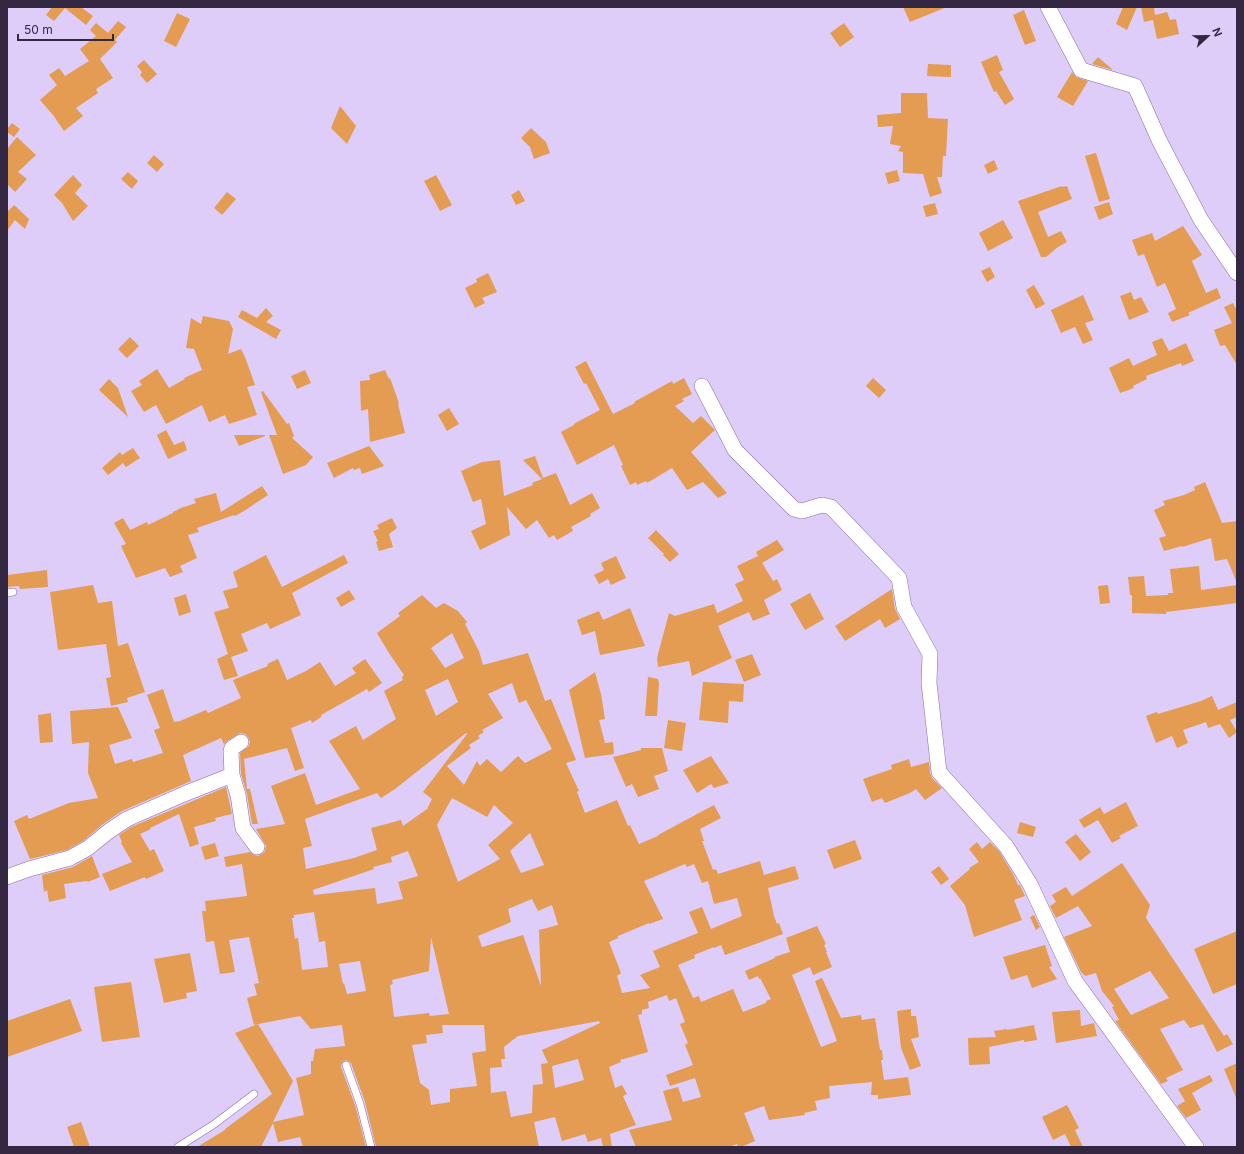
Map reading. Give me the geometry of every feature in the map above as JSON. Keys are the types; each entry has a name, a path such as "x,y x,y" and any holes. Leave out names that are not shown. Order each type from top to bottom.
{"street":[{"path":"1048,7 1081,70 1135,86 1160,142 1200,220 1237,273"},
{"path":"702,386 735,450 794,509 802,511 822,505 831,507 899,578 904,606 930,654 929,683 939,772 1006,846 1030,884 1075,981 1196,1147"},
{"path":"241,742 232,748 232,776 238,795 243,828 257,848"},
{"path":"7,877 29,869 70,858 88,848 108,831 127,819 184,794 232,776"}],"lane":[{"path":"346,1065 360,1104 371,1147"},
{"path":"178,1147 254,1094"}],"building":[{"path":"52,7 81,7 93,16 86,25 65,8 54,21 46,15"},
{"path":"903,7 947,7 910,22"},
{"path":"1123,7 1137,7 1127,30 1116,24"},
{"path":"1141,7 1154,7 1155,15 1167,12 1170,20 1176,19 1179,34 1157,39 1153,20 1144,22"},
{"path":"1024,10 1036,41 1025,45 1013,15"},
{"path":"177,13 190,19 176,47 164,41"},
{"path":"118,21 126,27 115,40 117,42 100,59 113,78 96,89 98,93 76,108 83,116 64,131 40,100 57,85 49,75 59,68 65,76 89,61 80,49 96,36 90,30 96,23 108,33"},
{"path":"844,23 854,37 840,47 830,33"},
{"path":"997,55 1003,70 999,72 1014,99 1005,105 996,91 994,92 981,62"},
{"path":"1098,57 1113,70 1092,64"},
{"path":"144,60 157,74 147,83 140,75 142,72 137,66"},
{"path":"928,64 951,65 951,77 927,76"},
{"path":"1072,72 1076,77 1088,81 1073,106 1057,97"},
{"path":"901,93 927,93 928,118 948,119 946,156 943,156 942,177 937,177 942,193 930,197 923,174 903,173 903,152 898,151 901,146 890,144 893,126 878,127 877,115 901,113"},
{"path":"340,106 356,126 347,144 331,128"},
{"path":"12,123 20,129 14,137 7,132 7,129"},
{"path":"531,128 546,142 550,153 534,159 530,147 521,138"},
{"path":"17,137 36,155 18,172 27,179 15,192 7,184 7,149"},
{"path":"1096,153 1110,199 1099,202 1085,156"},
{"path":"154,155 164,164 157,172 147,163"},
{"path":"994,160 998,169 988,174 984,165"},
{"path":"897,170 900,181 888,184 885,173"},
{"path":"128,172 138,181 132,189 121,179"},
{"path":"73,175 82,185 75,193 88,206 73,221 62,203 54,195"},
{"path":"436,175 452,205 440,211 424,181"},
{"path":"1062,186 1067,186 1072,199 1038,212 1048,237 1061,231 1067,242 1046,257 1041,257 1018,201"},
{"path":"519,190 525,201 516,205 511,195"},
{"path":"227,192 236,199 222,215 214,208"},
{"path":"1109,202 1113,214 1099,220 1094,207"},
{"path":"935,203 938,214 926,217 923,206"},
{"path":"14,205 29,219 25,229 15,220 7,231 7,212"},
{"path":"1003,220 1013,238 988,251 979,233"},
{"path":"1183,226 1202,255 1192,261 1206,293 1217,288 1221,298 1188,313 1190,315 1172,322 1168,313 1176,309 1165,283 1157,287 1144,254 1138,256 1132,240 1152,233 1155,241"},
{"path":"990,267 995,277 987,282 981,271"},
{"path":"488,273 497,292 482,298 485,303 475,308 465,288 477,282 476,279"},
{"path":"1034,285 1045,304 1036,309 1026,290"},
{"path":"1131,292 1134,300 1141,297 1149,312 1129,320 1120,296"},
{"path":"1083,295 1094,320 1085,323 1093,340 1083,344 1075,327 1061,333 1051,310"},
{"path":"1233,303 1237,311 1237,365 1225,345 1220,346 1214,330 1232,323 1224,307"},
{"path":"266,308 273,316 266,322 281,330 276,339 238,317 242,310 257,318"},
{"path":"203,316 229,321 233,329 228,354 241,349 245,357 255,385 247,387 257,415 229,424 225,415 209,422 202,405 166,424 156,405 144,412 131,391 142,385 139,381 157,369 169,388 185,379 184,378 202,370 194,349 186,348 191,318 201,324"},
{"path":"130,337 139,346 127,358 118,349"},
{"path":"1162,338 1169,351 1186,343 1194,361 1182,366 1181,363 1146,376 1147,379 1133,386 1134,388 1120,393 1109,368 1129,358 1133,366 1157,355 1152,342"},
{"path":"586,361 613,414 672,381 673,384 684,378 692,394 682,399 684,401 675,406 693,423 701,416 715,430 691,452 727,493 718,498 703,482 687,490 672,468 647,483 646,481 637,485 636,482 630,485 621,466 623,465 614,445 577,465 561,432 600,410 586,383 584,384 575,367"},
{"path":"305,370 311,383 297,389 291,376"},
{"path":"385,370 389,379 390,378 399,403 405,433 370,442 368,409 361,411 360,381 370,380 369,375"},
{"path":"873,378 886,390 879,398 866,386"},
{"path":"109,379 118,388 128,417 99,390"},
{"path":"263,391 287,424 289,423 294,436 292,438 313,457 306,465 283,474 269,435 277,435 261,392"},
{"path":"449,408 459,424 447,431 438,415"},
{"path":"166,430 174,445 184,441 187,450 168,459 157,435"},
{"path":"234,435 265,435 265,436 239,446"},
{"path":"369,446 384,466 362,474 360,468 354,470 353,468 334,478 327,463"},
{"path":"133,448 140,458 126,467 123,463 108,475 102,468 120,452 122,455"},
{"path":"535,456 543,478 556,473 570,505 592,493 600,508 590,514 591,516 571,527 573,531 557,540 554,535 549,538 537,520 526,529 507,507 510,535 480,550 471,531 486,524 481,499 473,502 461,471 482,462 500,460 504,496 533,485 532,483 542,479 523,460"},
{"path":"1205,482 1222,523 1237,521 1237,583 1227,559 1215,561 1211,538 1164,551 1159,538 1166,536 1154,510 1165,505 1163,501 1184,495 1195,490 1194,487"},
{"path":"262,486 268,495 244,511 235,516 234,515 197,528 199,532 188,535 197,558 180,566 183,572 170,577 165,568 136,578 121,546 126,544 114,523 123,518 130,530 147,522 148,525 181,508 196,503 194,499 216,493 221,512"},
{"path":"392,518 397,528 389,534 393,547 379,551 376,542 378,541 373,531 379,529 377,525"},
{"path":"656,530 679,554 670,562 648,538"},
{"path":"777,540 784,550 762,563 756,552"},
{"path":"266,555 282,587 344,555 348,563 292,593 301,615 270,629 267,623 241,634 248,651 231,657 238,676 224,680 217,659 228,654 214,612 229,608 223,591 238,587 233,572"},
{"path":"616,556 626,578 611,585 608,579 599,584 594,575 604,570 601,563"},
{"path":"758,556 773,581 777,579 782,590 764,600 770,614 753,621 749,612 718,626 732,658 692,676 689,661 658,667 657,658 669,613 675,616 714,604 717,613 743,601 735,584 744,580 737,566"},
{"path":"1199,566 1201,590 1237,585 1237,603 1166,612 1166,614 1132,613 1132,595 1130,595 1128,577 1144,576 1146,596 1168,595 1168,593 1173,593 1170,569"},
{"path":"47,570 48,587 20,589 19,586 7,587 7,575"},
{"path":"93,585 98,603 112,601 118,646 128,643 145,692 127,698 128,702 111,706 106,678 111,677 106,644 58,650 50,592"},
{"path":"1108,585 1110,603 1100,604 1098,586"},
{"path":"892,589 895,609 900,619 885,628 880,619 845,641 835,626"},
{"path":"349,590 355,599 341,607 336,598"},
{"path":"810,593 824,619 805,630 790,604"},
{"path":"186,594 191,612 179,616 174,598"},
{"path":"422,595 436,608 444,603 458,611 467,622 465,624 479,651 483,665 528,653 545,701 551,699 576,760 566,763 579,791 577,792 585,813 617,800 628,826 630,825 639,844 658,836 714,805 721,818 700,829 704,841 702,841 713,870 716,869 718,874 760,861 764,875 795,866 799,879 768,888 774,916 777,924 779,923 783,934 725,955 721,945 714,947 694,955 695,958 678,965 693,998 699,996 701,1002 733,989 743,1012 766,1003 766,1001 771,999 760,978 759,979 758,976 749,980 745,971 775,958 774,957 790,952 786,938 817,926 826,944 824,945 832,967 813,975 810,967 792,975 821,1047 837,1041 815,981 822,978 841,1018 861,1015 862,1020 875,1018 880,1050 882,1050 883,1060 881,1060 884,1080 908,1077 911,1095 878,1099 878,1095 871,1095 872,1082 829,1086 830,1098 815,1101 817,1110 804,1113 805,1115 769,1120 764,1106 744,1113 755,1141 741,1147 738,1147 737,1144 729,1147 636,1147 629,1130 672,1120 663,1091 678,1087 683,1102 701,1097 695,1078 670,1086 666,1075 693,1065 685,1045 688,1043 680,1024 685,1022 676,998 669,1001 667,995 648,1002 649,1008 642,1010 642,1014 638,1015 648,1052 620,1060 621,1062 609,1067 615,1088 622,1085 627,1094 623,1096 636,1125 610,1134 612,1147 603,1147 601,1138 588,1142 585,1134 562,1141 555,1117 534,1122 539,1147 376,1147 365,1102 351,1063 346,1060 342,1062 341,1067 355,1105 366,1147 303,1147 300,1137 278,1142 273,1123 261,1147 197,1147 225,1130 272,1094 235,1033 258,1024 254,1025 247,998 257,995 254,984 259,983 249,937 229,940 235,972 220,974 214,941 206,942 202,911 206,911 205,901 247,896 242,864 226,867 224,857 250,852 258,856 262,854 265,851 266,846 256,829 285,824 271,786 305,773 316,805 360,789 329,741 356,726 363,740 396,719 384,691 403,680 402,677 404,675 377,633 400,616 398,613","holes":["452,633 464,658 445,668 431,648","448,679 458,702 436,716 425,690","512,683 519,703 526,700 552,749 525,763 518,756 501,772 487,759 480,766 477,761 464,785 447,766 471,748 469,745 480,738 478,736 484,732 482,730 503,718 488,694","466,733 467,734 423,792 432,799 427,809 403,826 401,820 371,828 377,850 354,858 306,869 303,848 312,846 305,819 377,793 381,798 395,789","452,798 487,817 494,805 513,823 488,845 500,859 458,882 437,825","530,833 544,865 521,873 510,851","408,851 418,876 398,882 403,899 377,904 375,888 314,895 313,890 374,869 373,867 392,862 391,857","685,864 687,867 694,864 702,883 708,881 714,904 737,898 742,916 711,929 702,907 689,912 698,933 653,951 660,967 640,975 650,988 622,993 617,976 621,973 609,942 618,938 618,936 663,919 644,881","532,899 538,911 552,905 558,925 539,930 541,986 523,935 482,947 478,936 511,922 508,909","314,912 319,942 325,941 328,967 302,970 298,938 295,939 292,918 294,918 294,915","431,937 449,1014 430,1016 429,1013 394,1017 390,985 393,984 392,980 429,971","360,961 366,991 347,994 344,983 343,984 339,964","300,1016 311,1029 342,1025 345,1046 315,1049 313,1061 311,1061 311,1074 296,1078 304,1115 273,1122 293,1081 258,1024","599,1021 600,1023 542,1050 548,1063 541,1064 543,1084 533,1085 532,1113 511,1117 506,1091 491,1093 490,1068 502,1067 501,1059 505,1059 504,1047 518,1036","442,1025 484,1025 486,1051 472,1053 477,1086 450,1089 450,1102 431,1105 429,1090 420,1083 412,1045 427,1043 426,1035 443,1033","578,1059 584,1080 555,1088 552,1066"]},
{"path":"630,608 645,646 600,655 595,631 582,635 577,620 599,611 603,620"},
{"path":"752,654 761,675 744,682 735,660"},
{"path":"278,659 287,680 320,662 335,686 356,673 352,668 365,659 382,683 369,692 367,689 321,715 321,717 312,723 311,720 291,728 304,768 295,771 287,748 244,759 247,789 250,789 258,824 252,824 247,794 241,774 240,753 249,746 250,741 245,734 240,733 224,744 221,738 183,755 191,781 122,811 103,824 83,841 67,850 30,859 14,821 27,815 29,819 69,803 98,798 88,773 89,742 72,744 70,711 118,707 132,738 109,745 115,764 132,759 133,762 163,753 154,730 160,728 147,695 163,689 174,722 180,721 206,710 208,713 241,698 233,680 268,666 267,664"},
{"path":"595,672 601,694 605,719 599,720 605,743 613,742 614,754 585,758 569,690"},
{"path":"648,677 658,679 659,683 657,716 645,716"},
{"path":"703,682 744,684 743,702 729,701 728,723 699,720"},
{"path":"1212,696 1218,710 1237,702 1237,717 1230,720 1237,732 1229,738 1220,724 1208,728 1206,722 1183,730 1188,743 1177,748 1172,736 1156,743 1146,716 1157,712 1158,714 1201,701"},
{"path":"51,713 53,742 40,743 38,715"},
{"path":"668,720 686,723 682,751 664,748"},
{"path":"641,748 662,748 668,771 654,776 659,789 638,797 632,784 626,787 613,757 641,750"},
{"path":"711,756 729,783 714,788 711,784 697,793 683,770"},
{"path":"909,759 911,767 929,762 932,778 942,788 925,800 916,789 885,803 882,798 872,802 863,779 892,769 891,765"},
{"path":"226,787 232,814 215,818 216,821 194,827 199,844 190,847 179,814 150,828 151,829 140,834 150,851 154,849 164,871 146,879 145,877 110,891 102,874 132,862 121,843 122,842 119,835 131,827"},
{"path":"1126,802 1138,826 1119,836 1121,838 1112,843 1098,820 1084,828 1079,820 1100,807 1104,814"},
{"path":"1020,822 1036,827 1033,837 1017,833"},
{"path":"1076,834 1091,852 1080,861 1065,842"},
{"path":"855,840 862,859 834,869 827,850"},
{"path":"977,842 982,849 990,842 999,851 1025,896 1014,900 1022,920 974,937 965,905 950,886 970,869 969,868 979,862 969,849"},
{"path":"215,843 219,856 205,860 201,847"},
{"path":"92,856 100,877 88,882 64,884 66,898 49,902 47,890 44,892 42,875 73,867"},
{"path":"1122,863 1150,905 1146,918 1224,1036 1227,1034 1233,1044 1217,1052 1203,1024 1190,1028 1184,1020 1160,1029 1183,1070 1166,1078 1168,1081 1161,1084 1115,1021 1119,1020 1112,1007 1114,1006 1102,991 1096,973 1085,976 1081,972 1064,937 1092,926 1078,906 1056,918 1050,906 1056,902 1052,895 1066,887 1072,896","holes":["1150,971 1169,998 1131,1015 1114,989"]},
{"path":"939,866 949,879 941,885 931,872"},
{"path":"1034,915 1040,927 1036,930 1030,917"},
{"path":"1237,931 1237,984 1213,994 1194,949"},
{"path":"1045,945 1052,966 1049,967 1057,979 1032,988 1027,975 1011,980 1003,957"},
{"path":"190,953 197,991 186,993 187,998 164,1003 154,959"},
{"path":"131,982 140,1037 102,1042 94,987"},
{"path":"70,999 82,1031 7,1057 7,1021"},
{"path":"911,1009 911,1016 916,1016 919,1037 911,1039 921,1066 910,1070 901,1048 897,1011"},
{"path":"1080,1010 1081,1026 1094,1023 1097,1036 1056,1043 1052,1012"},
{"path":"1034,1025 1037,1040 1024,1042 1024,1040 989,1047 990,1064 969,1065 968,1038 996,1037 994,1031"},
{"path":"1237,1063 1237,1100 1224,1069"},
{"path":"1210,1075 1213,1081 1192,1093 1201,1110 1186,1118 1177,1106 1185,1101 1178,1089"},
{"path":"1067,1105 1079,1128 1075,1130 1083,1147 1071,1147 1065,1134 1053,1140 1042,1117"},
{"path":"81,1122 90,1147 74,1147 67,1127"}]}
